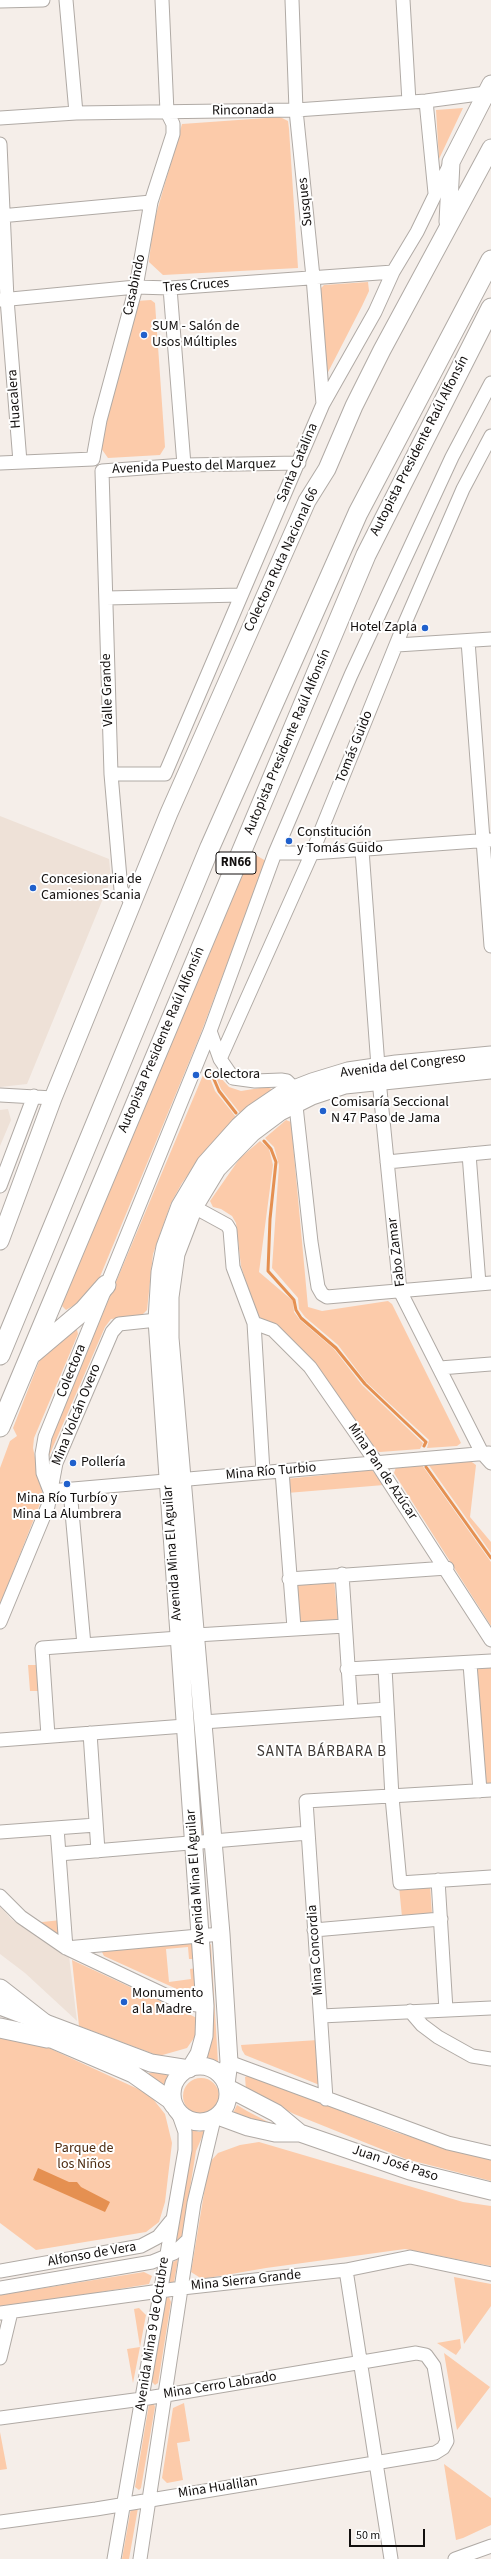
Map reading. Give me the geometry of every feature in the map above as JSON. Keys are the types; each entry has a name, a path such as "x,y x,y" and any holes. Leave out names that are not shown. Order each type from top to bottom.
{"highway":[{"name":"Autopista Presidente Raúl Alfonsín","path":"0,1355 210,847 358,513 491,260"},
{"name":"Autopista Presidente Raúl Alfonsín","path":"0,1427 366,555 491,308"},
{"path":"29,1357 84,1310 106,1285"},
{"path":"0,1989 47,2031"},
{"path":"0,2028 47,2031"}],"main road":[{"name":"Colectora Ruta Nacional 66","path":"448,226 451,162 489,91"},
{"name":"Colectora Ruta Nacional 66","path":"0,1241 53,1098 202,736 307,501 327,469 354,406 448,226 491,148"},
{"name":"Avenida del Congreso","path":"295,1096 334,1088 379,1073 491,1055"},
{"name":"Avenida del Congreso","path":"379,1073 491,1070"},
{"name":"Avenida Mina El Aguilar","path":"190,2068 199,2054 204,2036 205,2006 179,1638 170,1297 176,1254 194,1206 217,1169 235,1148 295,1096"},
{"name":"Avenida Mina El Aguilar","path":"227,2086 229,2062 221,1934 200,1680 196,1635 157,1320 159,1278 165,1247 180,1206 205,1164 239,1126 253,1113 295,1096"},
{"path":"182,1681 200,1680"},
{"path":"0,2006 47,2031 133,2074 170,2100 182,2116 194,2121 206,2122 216,2118 228,2100 227,2086 222,2077 209,2068 190,2068 151,2063 47,2031 0,2017"},
{"path":"176,2108 173,2087 182,2073 190,2068"},
{"name":"Juan José Paso","path":"227,2086 276,2113 300,2133"},
{"name":"Juan José Paso","path":"216,2118 275,2133 300,2133 410,2171 491,2191"}],"street":[{"path":"0,1 43,0"},
{"path":"66,0 76,113"},
{"name":"Casabindo","path":"93,458 100,420 136,287 151,202 173,134 173,124 167,112 162,0"},
{"name":"Susques","path":"292,0 296,110 314,277 323,404"},
{"path":"403,0 409,102"},
{"name":"Rinconada","path":"0,118 76,113 296,110 426,101 489,91"},
{"path":"426,101 435,193"},
{"name":"Huacalera","path":"0,144 4,300 20,462"},
{"name":"Santa Catalina","path":"111,774 165,774 323,404 375,312 393,272 417,232 451,162"},
{"path":"1,216 151,202"},
{"name":"Tres Cruces","path":"4,300 136,287 170,288 393,272"},
{"path":"170,288 184,465"},
{"name":"Colectora","path":"50,1491 43,1473 42,1454 45,1438 210,1031 275,853 350,675 452,457 491,383"},
{"name":"Tomás Guido","path":"220,1059 312,853 463,489 490,440"},
{"name":"Avenida Puesto del Marquez","path":"0,463 93,458 102,471 184,465 299,463"},
{"name":"Valle Grande","path":"102,471 111,774 121,890 134,903"},
{"path":"106,598 241,595"},
{"path":"397,645 491,639"},
{"path":"468,641 487,840 491,946"},
{"path":"275,853 312,853 362,850 487,840"},
{"name":"Fabo Zamar","path":"362,850 379,1073 400,1291 491,1463"},
{"path":"210,1031 220,1059 233,1078 255,1082 287,1081 295,1096 318,1287 327,1297 485,1284 469,1154"},
{"path":"0,1095 53,1098"},
{"path":"0,1186 34,1096"},
{"path":"387,1162 491,1152"},
{"path":"194,1206 227,1224 230,1230 233,1267 254,1323 263,1472"},
{"name":"Mina Volcán Overo","path":"0,1622 48,1506 56,1464 112,1332 119,1324 157,1320"},
{"name":"Mina Pan de Azúcar","path":"254,1323 273,1330 310,1367 376,1462 446,1568 491,1640"},
{"path":"440,1368 491,1364"},
{"name":"Mina Río Turbio","path":"50,1491 176,1481 263,1472 282,1472 376,1462 486,1453"},
{"path":"282,1472 289,1579 294,1628"},
{"path":"70,1490 84,1645"},
{"path":"289,1579 342,1574 446,1568"},
{"path":"342,1574 347,1669 351,1711"},
{"path":"196,1635 345,1626"},
{"path":"48,1736 42,1648 179,1638"},
{"path":"347,1669 470,1664 491,1661"},
{"path":"392,1797 485,1791 470,1664"},
{"path":"385,1668 392,1797 400,1883 491,1877"},
{"path":"203,1722 351,1711 387,1710"},
{"path":"0,1740 185,1726"},
{"path":"90,1733 98,1851"},
{"name":"Mina Concordia","path":"326,2099 306,1801 392,1797"},
{"path":"0,1832 96,1825"},
{"path":"57,1828 66,1948"},
{"path":"59,1854 308,1833"},
{"path":"438,1880 446,2010"},
{"path":"0,1896 21,1918 66,1948 182,2003 205,2006"},
{"path":"314,1930 441,1919"},
{"path":"66,1948 221,1934"},
{"path":"321,2016 491,2008"},
{"path":"410,2011 422,2025 438,2037 472,2056 491,2059"},
{"path":"229,2062 448,2143 491,2153"},
{"name":"Avenida Mina 9 de Octubre","path":"114,2559 126,2503 142,2399 161,2292 165,2258 185,2150 185,2132 176,2108"},
{"name":"Avenida Mina 9 de Octubre","path":"140,2559 194,2203 216,2118"},
{"name":"Alfonso de Vera","path":"0,2271 141,2246 158,2237 173,2218"},
{"name":"Alfonso de Vera","path":"0,2288 138,2265 165,2258 181,2248 188,2240"},
{"name":"Mina Sierra Grande","path":"5,2312 182,2288 346,2270 410,2257 491,2274"},
{"path":"346,2270 378,2462 391,2559"},
{"path":"0,2358 5,2312"},
{"name":"Mina Cerro Labrado","path":"0,2418 142,2399 416,2353 426,2355 434,2366 447,2441 443,2448 435,2453"},
{"name":"Mina Hualilan","path":"0,2522 435,2453"},
{"path":"455,2559 491,2546"}],"shaded area":[{"path":"0,816 109,859 111,879 27,1084 0,1087"},
{"path":"8,1109 11,1120 0,1146 0,1110"},
{"path":"0,1906 11,1919 69,1956 77,2021 25,1973 0,1954"},
{"path":"38,2168 69,2182 77,2182 81,2187 110,2202 105,2212 33,2180"}],"green space":[{"path":"463,108 439,159 436,110"},
{"path":"280,117 288,121 289,129 298,268 163,275 149,262 153,225 182,124"},
{"path":"368,282 369,291 324,380 319,290 324,285"},
{"path":"151,300 155,303 165,447 160,455 108,458 98,444 136,301"},
{"path":"247,850 266,861 199,1038 99,1279 83,1300 66,1310 62,1306 63,1298"},
{"path":"206,1068 215,1091 236,1117 209,1146 182,1183 171,1203 153,1254 147,1310 141,1316 111,1319 105,1327 46,1463 52,1434"},
{"path":"212,1068 229,1087 241,1091 266,1087 275,1090 240,1113 221,1089"},
{"path":"286,1120 291,1122 308,1307 322,1311 388,1301 392,1304 461,1443 457,1446 427,1448 429,1440 366,1382 338,1345 305,1317 299,1309 298,1298 272,1268 279,1165 274,1147 265,1138"},
{"path":"260,1141 269,1149 273,1165 259,1272 293,1301 294,1312 300,1320 334,1349 362,1385 423,1443 420,1449 380,1452 373,1450 256,1313 241,1266 236,1223 232,1216 221,1209 213,1207 210,1201 240,1158"},
{"path":"72,1329 77,1330 78,1334 34,1438 33,1448 43,1496 0,1605 0,1468 10,1441 17,1436 13,1428 42,1354"},
{"path":"469,1460 476,1465 470,1517 491,1542 491,1553 428,1464"},
{"path":"422,1465 491,1562 491,1626 394,1473 396,1467"},
{"path":"372,1470 384,1485 287,1493 286,1479"},
{"path":"334,1579 338,1621 296,1624 292,1581"},
{"path":"28,1665 39,1665 41,1691 30,1691"},
{"path":"491,1666 491,1784 482,1785 474,1667"},
{"path":"190,1688 193,1690 203,1833 201,1836"},
{"path":"430,1884 432,1914 402,1917 399,1886"},
{"path":"61,1920 63,1944 33,1923"},
{"path":"192,1941 196,1959 189,1959 188,1947 166,1949 169,1982 191,1979 190,1969 196,1968 197,1993 190,1995 104,1956 101,1950"},
{"path":"208,1941 211,1945 218,2063 215,2060 203,2056"},
{"path":"72,1960 197,2018 196,2035 187,2048 159,2056 79,2026"},
{"name":"Parque de los Niños","path":"0,2035 27,2038 149,2094 165,2114 172,2143 165,2202 159,2222 146,2232 36,2250 0,2223"},
{"path":"318,2040 322,2086 245,2055 241,2045"},
{"path":"149,2073 171,2073 165,2088 148,2075"},
{"path":"249,2075 395,2132 458,2151 491,2157 491,2181 406,2159 294,2114 246,2090 245,2077"},
{"path":"201,2078 214,2083 219,2096 214,2109 201,2114 188,2109 183,2096 188,2083"},
{"path":"237,2105 247,2111 270,2123 231,2117"},
{"path":"191,2129 199,2132 205,2130 196,2151 182,2238 176,2242"},
{"path":"259,2142 463,2202 491,2206 491,2266 405,2249 266,2268 202,2279 191,2272 209,2163 218,2153 240,2145"},
{"path":"178,2259 174,2282 169,2284 170,2264"},
{"path":"144,2272 152,2276 149,2284 0,2309 0,2295"},
{"path":"454,2277 491,2284 491,2306 464,2344"},
{"path":"169,2297 171,2302 158,2383 155,2385 151,2381 165,2298"},
{"path":"139,2308 146,2315 140,2347 134,2309"},
{"path":"460,2339 461,2348 456,2355 437,2343"},
{"path":"140,2347 133,2383 127,2349"},
{"path":"444,2353 490,2387 457,2430"},
{"path":"184,2403 190,2441 177,2443 183,2480 167,2483 162,2478 173,2408"},
{"path":"149,2404 154,2404 155,2407 141,2488 139,2490 135,2487"},
{"path":"0,2432 7,2469 0,2470"},
{"path":"444,2464 491,2498 491,2525 456,2540"},
{"path":"131,2508 138,2508 129,2559 122,2559"}],"waterway":[{"path":"210,1070 219,1091 236,1113"},
{"path":"264,1141 271,1149 276,1162 270,1219 268,1271 294,1300 296,1310 301,1318 336,1348 365,1384 426,1442 424,1446"},
{"path":"426,1467 491,1558"}],"place":[{"name":"SUM - Salón de Usos Múltiples","path":"144,335"},
{"name":"Hotel Zapla","path":"425,628"},
{"name":"Constitución y Tomás Guido","path":"289,841"},
{"name":"Concesionaria de Camiones Scania","path":"33,888"},
{"name":"Colectora","path":"196,1075"},
{"name":"Comisaría Seccional N 47 Paso de Jama","path":"323,1111"},
{"name":"Pollería","path":"73,1463"},
{"name":"Mina Río Turbío y Mina La Alumbrera","path":"67,1484"},
{"name":"Monumento a la Madre","path":"124,2002"}],"district":[{"name":"SANTA BÁRBARA B","path":"322,1753"}]}
